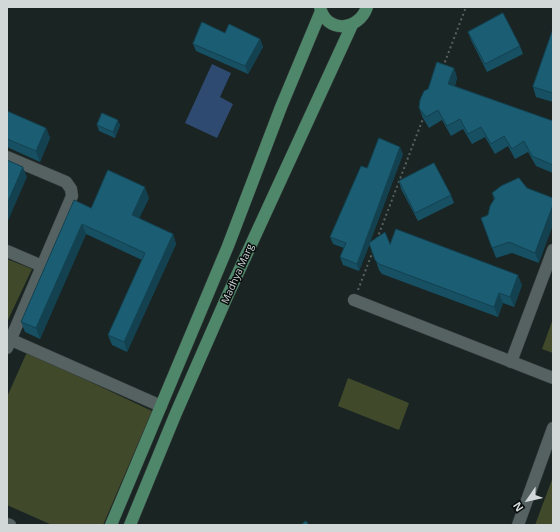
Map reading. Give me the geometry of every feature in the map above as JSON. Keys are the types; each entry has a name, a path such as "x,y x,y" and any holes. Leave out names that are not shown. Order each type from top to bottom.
{"main road":[{"path":"320,9 330,22 337,25 352,25 360,20 365,14 367,7"},
{"path":"111,525 228,246 320,9"},
{"name":"Madhya Marg","path":"130,525 176,413 223,306 352,25"}],"street":[{"path":"7,157 66,182 71,189 72,196 8,342 161,406"},
{"path":"511,362 553,250"},
{"path":"7,251 42,266"},
{"path":"354,300 553,378"},
{"path":"518,525 553,428"}],"path":[{"path":"441,73 466,7"},
{"path":"377,241 427,110"},
{"path":"354,300 374,248"}],"green space":[{"path":"7,259 32,269 7,322"},
{"path":"553,319 553,353 542,349"},
{"path":"27,352 152,411 103,525 52,525 7,505 7,397"},
{"path":"348,378 409,403 399,430 338,406"},
{"path":"553,477 553,525 535,525"}],"water":[{"path":"212,64 231,73 220,97 233,104 217,138 185,123"}],"building":[{"path":"503,13 520,46 485,64 468,32"},
{"path":"202,22 225,33 229,24 260,39 245,66 193,44"},
{"path":"553,29 553,93 533,87"},
{"path":"437,62 454,68 448,84 553,121 553,165 532,156 524,141 512,149 504,136 491,144 481,127 468,134 460,119 447,126 438,110 426,117 419,108 420,100 424,91 428,89"},
{"path":"7,111 46,128 36,151 7,139"},
{"path":"102,113 118,120 113,132 97,125"},
{"path":"379,138 400,147 357,264 340,257 346,243 330,237 361,166 367,168"},
{"path":"7,160 23,167 7,204"},
{"path":"434,163 451,195 415,213 399,181"},
{"path":"108,170 145,187 132,215 173,234 124,342 108,335 145,253 82,224 36,328 21,322 74,200 91,208"},
{"path":"519,178 527,188 553,198 553,205 535,253 509,242 492,248 481,218 488,215 490,206 495,198 492,193 501,186"},
{"path":"396,229 518,275 510,297 499,293 494,307 379,264 375,260 369,243 385,232 390,244"},
{"path":"306,521 309,525 301,525"}]}
